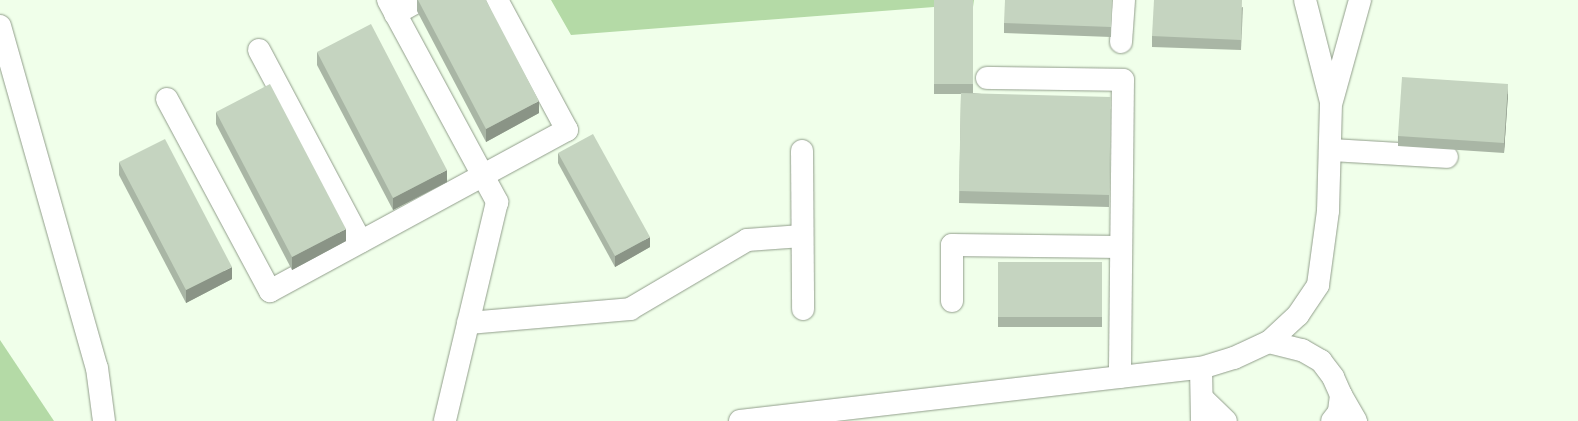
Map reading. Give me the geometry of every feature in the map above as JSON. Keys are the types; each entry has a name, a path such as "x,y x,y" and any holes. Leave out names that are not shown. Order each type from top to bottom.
{"street":[{"path":"420,0 391,7 497,202 445,421"},
{"path":"167,99 270,291 567,130 497,0"},
{"path":"1121,42 1124,0"},
{"path":"1305,0 1331,102"},
{"path":"740,421 1201,368 1234,358 1269,342 1298,315 1318,285 1328,211 1331,102 1360,0"},
{"path":"0,26 97,368 104,421"},
{"path":"259,50 361,242"},
{"path":"987,78 1123,80 1120,377"},
{"path":"1330,150 1447,157"},
{"path":"802,151 803,309"},
{"path":"468,323 630,309 747,240 802,236"},
{"path":"952,301 952,245 1121,247"},
{"path":"1269,342 1302,350 1321,361 1333,377 1341,395 1356,421"},
{"path":"1201,368 1202,421"},
{"path":"1332,421 1339,412 1341,395"},
{"path":"1202,398 1226,421"}],"green space":[{"path":"551,0 974,0 973,7 934,7 571,35"},
{"path":"0,340 54,421 0,421"}],"building":[{"path":"418,0 486,0 539,101 486,129"},
{"path":"934,0 973,0 973,84 934,84"},
{"path":"1005,0 1112,0 1111,27 1004,23"},
{"path":"1154,0 1242,0 1241,40 1152,36"},
{"path":"371,24 447,170 393,198 317,52"},
{"path":"1402,77 1508,84 1504,143 1398,136"},
{"path":"270,84 346,229 292,257 216,112"},
{"path":"961,93 1111,97 1109,195 959,191"},
{"path":"593,134 650,237 615,256 558,153"},
{"path":"165,139 232,267 186,290 119,162"},
{"path":"998,262 1102,262 1102,317 998,317"}]}
